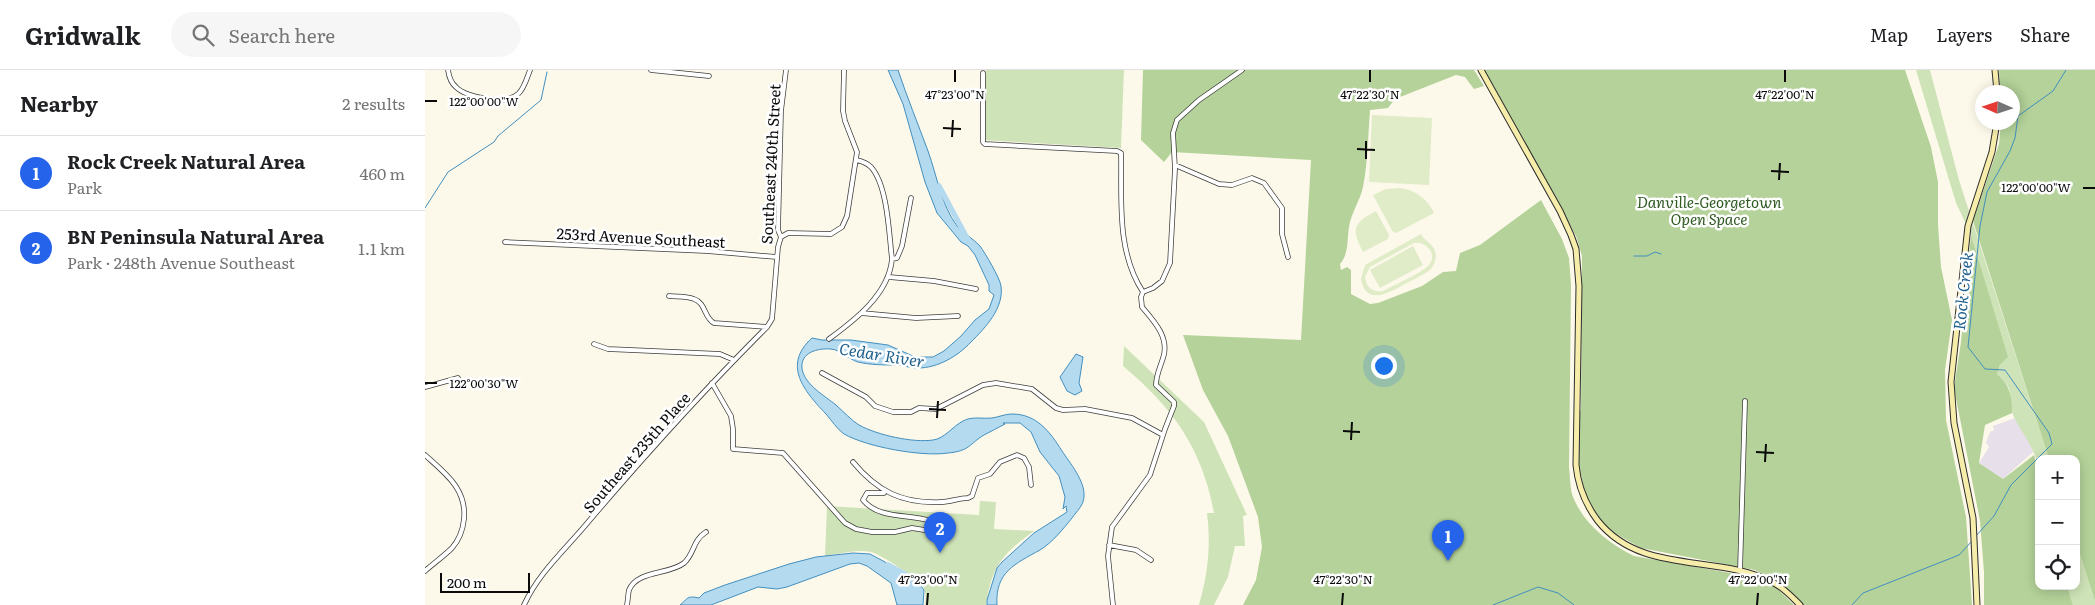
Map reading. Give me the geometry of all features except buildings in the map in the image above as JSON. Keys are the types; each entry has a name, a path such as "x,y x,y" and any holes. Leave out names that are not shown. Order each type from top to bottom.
{"street":[{"path":"448,70 452,84 459,90 485,98 506,100 520,92 530,70"},
{"path":"651,70 709,76"},
{"name":"Southeast 240th Street","path":"772,319 777,257 781,237 778,230 781,111 785,70"},
{"path":"781,237 788,233 831,234 842,227 849,210 857,149 845,121 843,111 844,70"},
{"path":"1113,605 1109,545 1114,522 1142,489 1150,476 1174,402 1156,385 1156,376 1164,356 1161,329 1142,307 1141,297 1143,292 1162,281 1170,263 1175,165 1173,133 1177,120 1199,100 1242,70"},
{"path":"1481,70 1560,211 1576,249 1579,286 1576,465 1580,487 1588,505 1607,531 1640,552 1761,577 1775,583 1800,605"},
{"path":"1995,70 1996,85"},
{"path":"983,72 983,142 985,144 1120,152 1123,229 1127,259 1135,280 1143,292"},
{"path":"1977,605 1973,518 1954,423 1951,382 1968,226 1992,152 1996,130"},
{"path":"829,339 861,313 878,294 889,277 891,259 883,194 871,167 857,160"},
{"path":"1175,165 1219,184 1232,184 1252,178 1264,183 1282,208 1282,234 1288,256"},
{"path":"891,259 897,258 899,255 911,198"},
{"name":"253rd Avenue Southeast","path":"505,242 707,251 777,257"},
{"path":"889,277 934,281 976,289"},
{"path":"669,296 693,298 699,302 709,320 714,323 767,327"},
{"path":"861,313 916,318 958,316"},
{"name":"Southeast 235th Place","path":"524,605 541,575 566,549 642,459 767,327 772,319"},
{"path":"594,344 608,349 719,354 734,360"},
{"path":"821,373 866,397 875,406 893,412 911,412 919,408 936,408 983,384 996,383 1032,390 1056,408 1063,410 1085,408 1132,418 1163,435"},
{"path":"425,387 458,378"},
{"path":"712,383 731,416 733,449 783,453 845,524 856,529 885,534 912,528 922,528 949,534 940,524 877,511 867,506 863,496 870,492 887,493 920,501 943,502 968,498 972,496 978,478 990,474 1000,462 1017,455 1024,458 1029,468 1031,485"},
{"path":"1740,572 1745,401"},
{"path":"425,455 456,485 465,510 463,526 457,540 446,553 425,571"},
{"path":"853,462 868,480 887,493"},
{"path":"627,605 628,592 634,582 640,578 677,567 686,560 697,538 706,532"},
{"path":"1109,545 1136,550 1151,560"}],"shaded area":[{"path":"2026,414 2043,443 2003,479 1979,463 1989,447 1986,443 1990,432 1994,430 1993,426"}],"green space":[{"path":"986,70 1124,70 1121,148 983,140"},
{"path":"1143,70 1474,70 1484,86 1474,89 1465,77 1456,75 1395,99 1388,108 1370,110 1363,187 1350,222 1346,251 1340,264 1341,270 1347,267 1351,270 1351,294 1370,304 1378,303 1422,286 1443,272 1456,271 1460,253 1480,245 1541,200 1562,239 1569,258 1571,285 1569,467 1572,494 1582,514 1597,531 1615,545 1634,556 1759,578 1775,586 1794,605 1243,605 1256,580 1262,547 1258,517 1228,436 1203,390 1183,335 1301,340 1311,160 1172,152 1164,162 1141,140"},
{"name":"Danville-Georgetown Open Space","path":"1481,70 1905,70 1931,147 1938,182 1938,225 1941,267 1952,320 1945,370 1946,420 1966,517 1972,605 1803,605 1786,587 1755,570 1641,548 1609,530 1587,502 1579,466 1578,417 1581,410 1582,256 1576,236 1507,111"},
{"path":"1916,70 1930,70 1959,180 2048,455 2035,456 2013,415 2007,385 1997,374 2000,365 2007,357 1971,235 1956,203"},
{"path":"1999,70 2095,70 2095,601 2080,554 2080,455 2048,455 1973,221 1999,144 2000,130 2020,130 2020,85 2000,85"},
{"path":"1372,115 1432,118 1429,185 1369,182"},
{"path":"1400,188 1420,196 1428,203 1434,213 1396,233 1393,232 1373,195 1386,189"},
{"path":"1376,211 1389,235 1388,239 1363,252 1357,238 1356,227 1363,219"},
{"path":"1421,234 1434,248 1436,255 1431,269 1394,290 1380,295 1368,293 1364,288 1361,279 1365,265","holes":["1414,243 1423,244 1429,249 1432,257 1429,265 1383,291 1376,291 1368,286 1365,277 1370,267"]},
{"path":"1971,235 2008,357 2000,365 1997,374 2005,382 2011,396 2012,407 2012,413 1985,425 1979,463 2003,479 2034,455 2035,590 2068,590 2073,605 1984,605 1984,572 1980,521 1954,388 1961,342"},
{"path":"1413,246 1423,265 1380,288 1370,270"},
{"path":"1124,346 1204,422 1247,515 1243,516 1245,546 1235,546 1228,577 1214,605 1199,605 1208,559 1207,513 1214,513 1202,469 1183,431 1171,414 1123,366"},
{"path":"980,501 996,502 994,529 1034,531 1006,554 1000,562 988,592 986,605 925,605 926,595 923,586 899,567 882,557 871,552 860,551 825,556 827,506 979,515"},
{"path":"2080,554 2095,605 2073,605 2068,590 2080,590"}],"water":[{"path":"888,70 898,70 947,209 959,229 980,246 998,277 1001,286 1000,302 993,317 966,347 947,360 933,366 918,368 868,364 854,361 835,350 826,349 816,350 807,355 802,363 802,369 811,385 853,421 867,429 885,435 925,441 933,440 941,437 966,419 992,418 1007,414 1029,417 1042,425 1047,431 1080,478 1084,490 1083,502 1069,522 1049,543 1008,570 999,584 997,605 987,605 987,600 997,568 1034,533 1067,512 1066,506 1063,509 1065,497 1059,476 1040,452 1031,432 1020,423 1003,423 1005,424 984,435 961,451 937,454 924,454 880,447 844,434 810,396 799,378 798,358 803,348 812,338 851,340 888,345 915,357 933,357 944,351 975,320 989,309 994,295 989,291 989,285 975,255 968,246 961,242 937,213 925,182 903,104"},
{"path":"1076,354 1083,357 1079,383 1082,391 1075,395 1067,391 1060,377"},
{"path":"853,553 870,554 885,562 901,575 915,578 924,590 923,605 897,605 891,583 867,566 859,563 850,564 787,587 777,589 758,587 711,605 680,605 689,597 699,598 704,593 725,585 789,564 816,557"}],"waterway":[{"name":"Rock Creek","path":"1975,537 1994,516 2011,485 2052,444 2049,433 2005,370 1985,369 1968,347 1980,226 1987,192 2010,151 2015,138 2018,116 2053,91 2066,70"},
{"path":"425,208 448,172 494,142 498,136 541,100 547,72"},
{"name":"Cedar River","path":"939,186 968,240"},
{"path":"1634,256 1647,256 1655,252 1661,254"},
{"name":"Rock Creek","path":"1852,605 1863,593 1959,555 1973,540"},
{"name":"Cedar River","path":"888,565 906,575 911,581"},
{"name":"Rock Creek","path":"1493,605 1538,587 1558,593 1574,605"}],"place":[{"name":"BN Peninsula Natural Area","path":"940,553"},
{"name":"Rock Creek Natural Area","path":"1448,561"}]}
